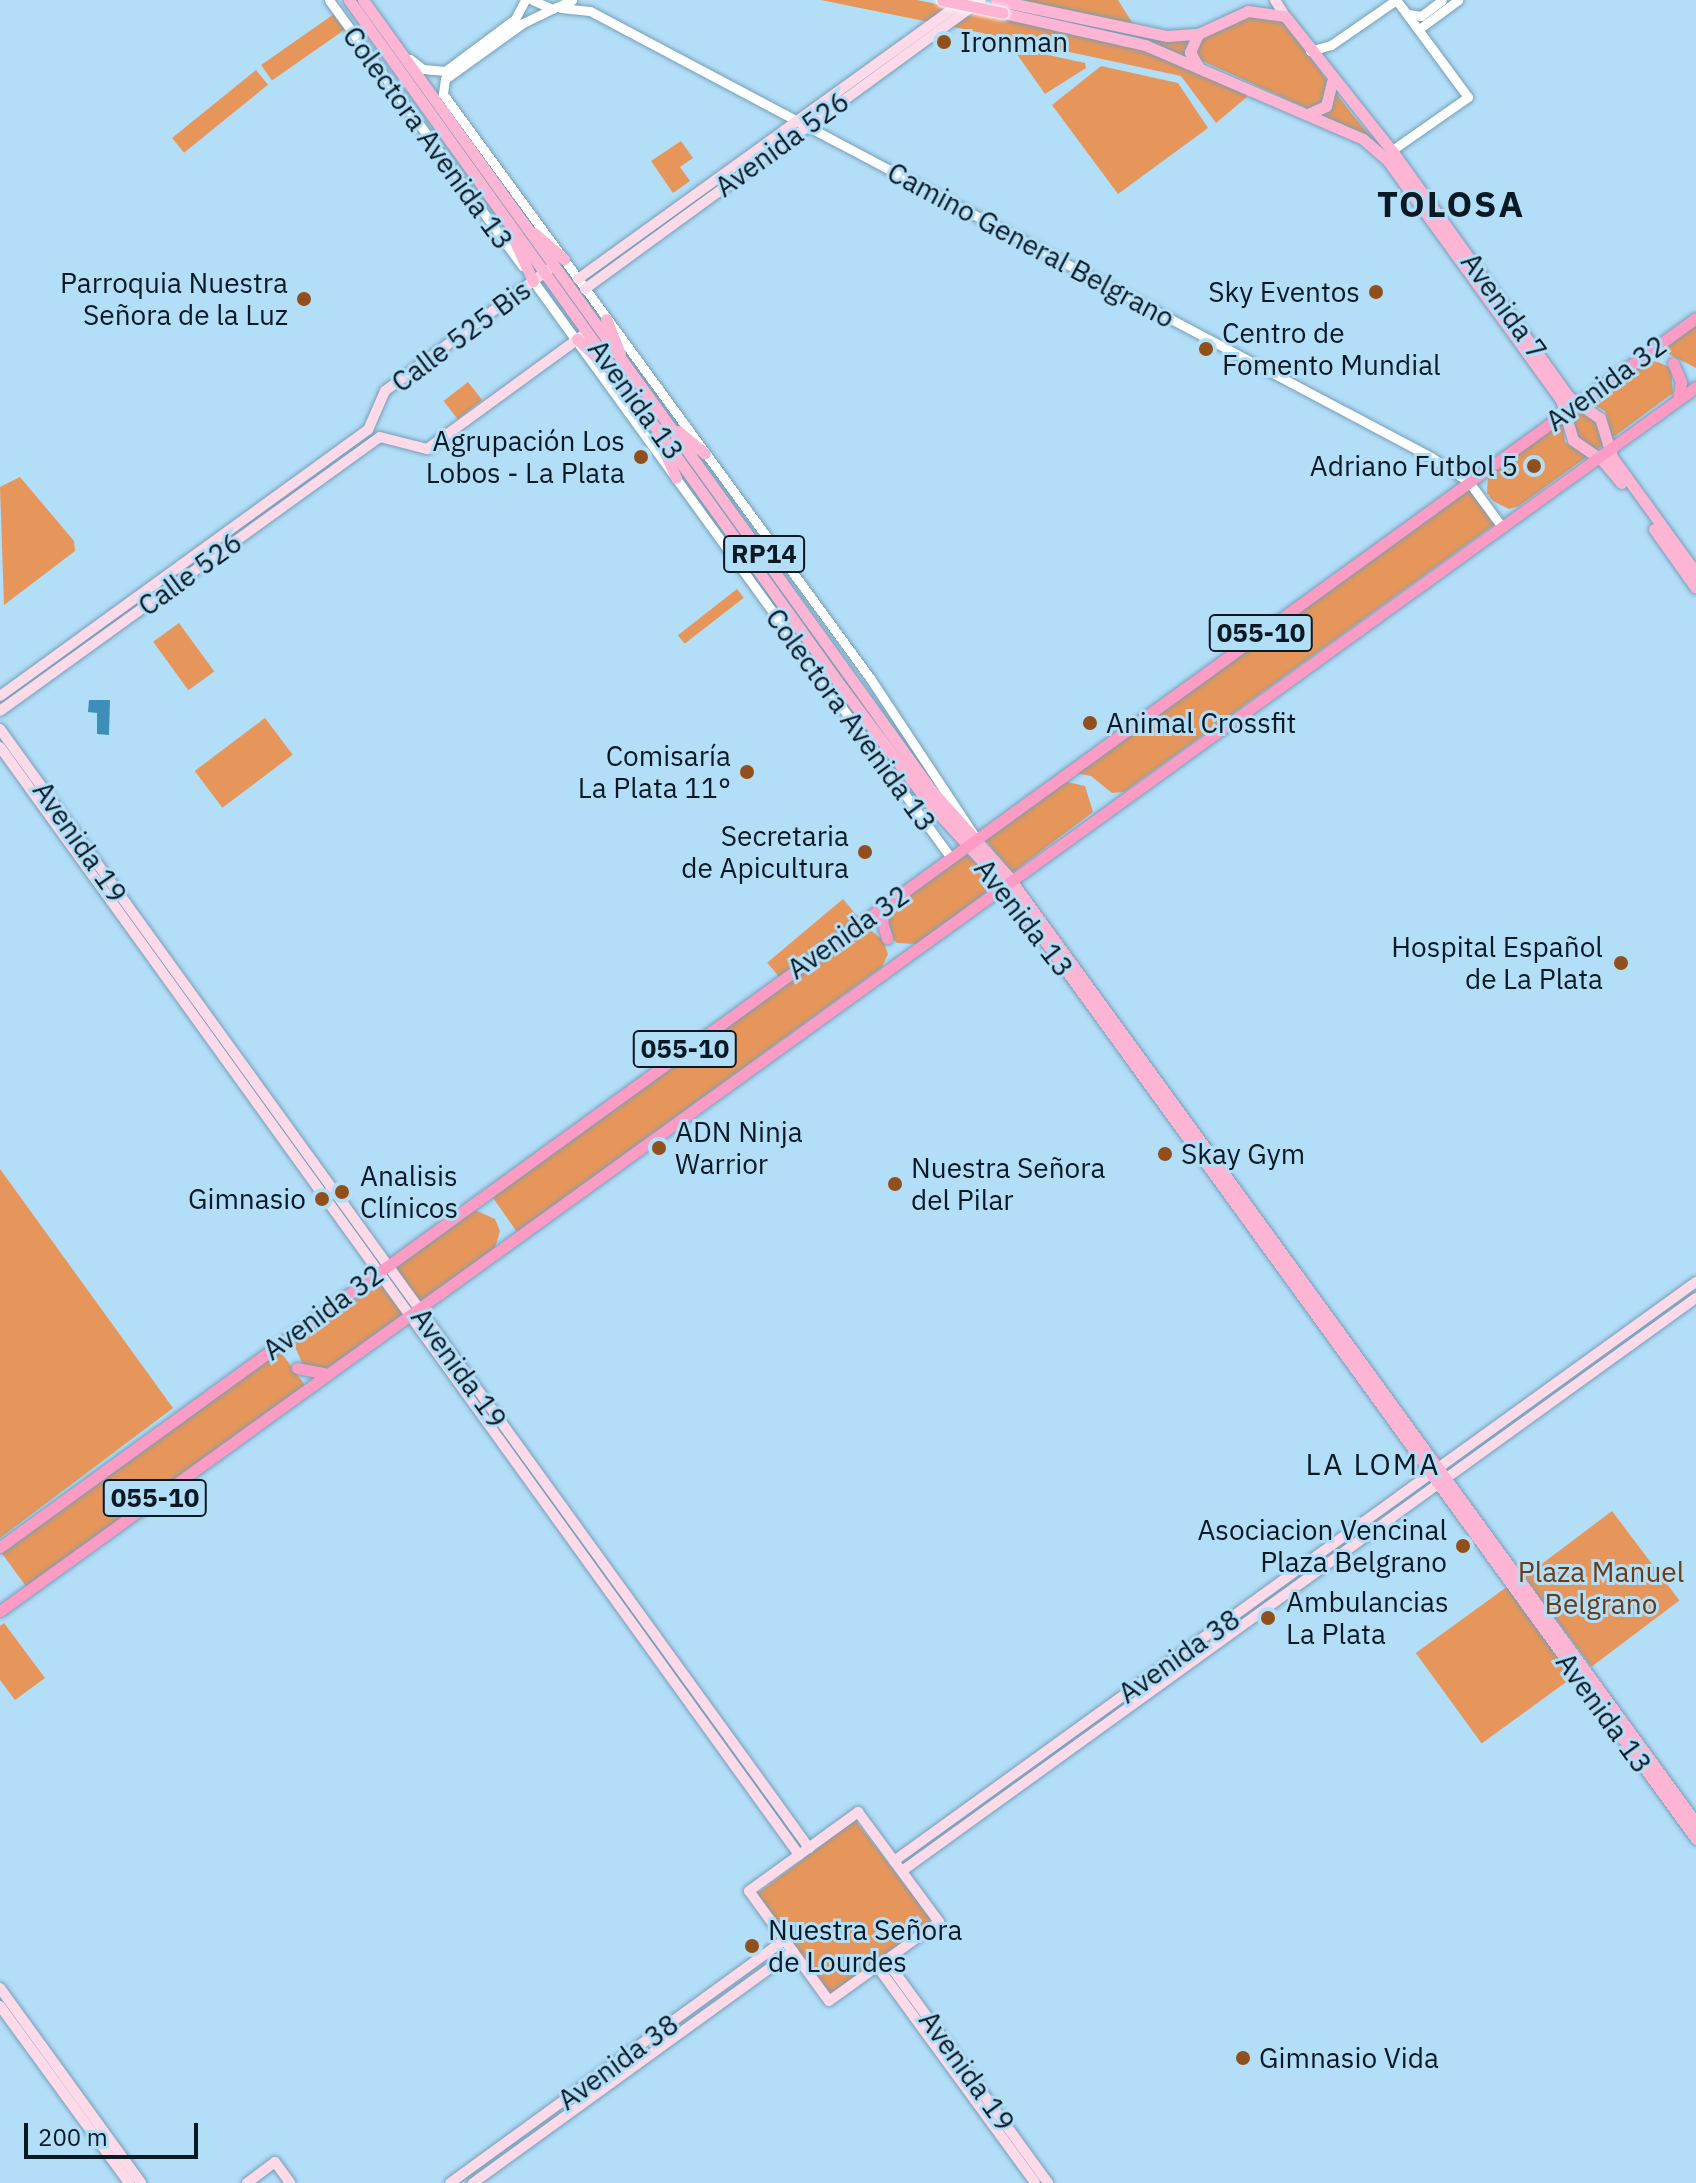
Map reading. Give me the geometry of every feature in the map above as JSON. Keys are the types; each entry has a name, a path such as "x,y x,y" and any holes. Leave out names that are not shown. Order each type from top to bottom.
{"highway":[{"name":"Avenida 32","path":"0,1547 1696,318"},
{"path":"1673,363 1681,382 1678,400"},
{"name":"Avenida 32","path":"0,1611 1696,387"},
{"path":"887,905 882,921 887,938"},
{"path":"297,1368 329,1373"}],"main road":[{"name":"Avenida 13","path":"349,0 509,217 554,266 591,329"},
{"name":"Avenida 13","path":"363,0 509,217"},
{"path":"942,0 1002,5 1158,35 1198,34 1251,5 1285,16"},
{"name":"Avenida 526","path":"581,284 965,0"},
{"name":"Avenida 526","path":"800,123 981,0"},
{"name":"Avenida 7","path":"1275,0 1332,81 1391,151 1577,403 1602,421 1609,449 1696,573"},
{"name":"Avenida 7","path":"1002,5 1134,42 1358,136 1384,156 1566,412 1573,440 1598,457 1696,588"},
{"path":"1198,34 1190,52 1199,68"},
{"path":"1307,114 1326,106 1332,81"},
{"path":"509,217 533,281"},
{"path":"509,217 554,266"},
{"name":"Calle 525 Bis","path":"372,425 385,391 554,266"},
{"path":"591,329 625,377"},
{"path":"591,329 625,377"},
{"name":"Calle 526","path":"0,711 380,437 427,449 591,329"},
{"name":"Avenida 13","path":"625,377 932,791 1008,883 1434,1471 1696,1823"},
{"path":"657,421 705,454"},
{"path":"657,421 676,478"},
{"name":"Calle 526","path":"0,696 372,425"},
{"name":"Avenida 19","path":"0,729 382,1270"},
{"name":"Avenida 19","path":"0,747 804,1852"},
{"name":"Avenida 38","path":"894,1861 1696,1282"},
{"name":"Avenida 38","path":"902,1871 1696,1298"},
{"name":"Avenida 13","path":"1442,1481 1696,1839"},
{"path":"858,1812 894,1861 939,1922 829,2001 749,1891 858,1812"},
{"name":"Avenida 38","path":"450,2183 785,1940"},
{"name":"Avenida 38","path":"473,2183 793,1951"},
{"name":"Avenida 19","path":"881,1963 1035,2183"},
{"name":"Avenida 19","path":"881,1963 1048,2183"},
{"path":"0,1988 141,2183"},
{"path":"0,2006 129,2183"},
{"path":"247,2183 275,2162 290,2183"}],"street":[{"name":"Colectora Avenida 13","path":"329,0 533,281 591,329 705,454 870,678 972,843"},
{"path":"390,41 417,66 445,71 515,19 525,0"},
{"name":"Camino General Belgrano","path":"532,0 557,8 590,11 1441,462 1469,482 1502,527"},
{"path":"557,8 572,0"},
{"name":"Camino General Belgrano","path":"583,0 590,11"},
{"path":"1310,51 1331,45 1396,0 1468,97 1391,151"},
{"path":"1406,13 1421,16 1442,0"},
{"path":"1419,29 1458,0"},
{"name":"Colectora Avenida 13","path":"557,8 523,23 441,86 554,266 581,284 591,329 676,478 951,858"}],"green space":[{"path":"821,0 917,0 951,7 929,22"},
{"path":"1017,0 1118,0 1133,24"},
{"path":"971,11 1134,46 1244,91 1247,97 1216,123 1181,76 949,26"},
{"path":"1252,13 1281,17 1329,83 1328,97 1311,110 1198,59 1194,47 1201,37"},
{"path":"334,14 345,30 272,81 261,65"},
{"path":"1114,31 1188,39 1187,58"},
{"path":"1012,47 1085,63 1086,68 1045,94"},
{"path":"1101,66 1178,83 1208,128 1118,194 1052,105"},
{"path":"256,70 268,85 184,153 172,138"},
{"path":"1335,92 1380,148 1319,114 1333,101"},
{"path":"681,141 693,158 680,167 690,181 673,193 651,161"},
{"path":"1696,322 1696,368 1661,350"},
{"path":"1649,358 1671,368 1673,393 1612,438 1605,411 1587,401"},
{"path":"468,382 482,400 458,419 444,401"},
{"path":"1578,409 1597,420 1604,444 1596,450 1575,440 1571,415"},
{"path":"1562,418 1565,442 1588,456 1519,506 1509,509 1493,501 1487,493 1488,475"},
{"path":"20,477 74,541 75,551 4,605 0,487"},
{"path":"1468,487 1495,524 1124,792 1112,793 1091,776 1075,773"},
{"path":"737,589 744,598 685,644 678,635"},
{"path":"179,623 214,672 188,690 153,642"},
{"path":"265,718 293,755 222,808 195,771"},
{"path":"1063,781 1085,786 1093,812 1012,873 985,839"},
{"path":"965,852 997,884 917,944 897,943 886,931 889,908"},
{"path":"843,899 859,918 783,982 767,963"},
{"path":"863,924 883,940 888,954 882,967 517,1232 491,1195"},
{"path":"0,1169 173,1408 0,1538"},
{"path":"475,1210 495,1219 500,1231 495,1248 418,1303 392,1266"},
{"path":"377,1277 404,1314 325,1370 304,1367 295,1347 299,1333"},
{"path":"278,1348 305,1385 27,1587 0,1550"},
{"name":"Plaza Manuel Belgrano","path":"1612,1511 1679,1600 1592,1667 1524,1577"},
{"name":"Plaza Manuel Belgrano","path":"1508,1586 1574,1677 1482,1744 1416,1653"},
{"path":"4,1623 45,1678 15,1700 0,1680 0,1626"},
{"path":"855,1820 930,1917 929,1923 834,1993 828,1992 757,1894"}],"water":[{"path":"89,700 110,700 109,735 97,734 97,713 88,712"}],"place":[{"name":"Ironman","path":"944,42"},
{"name":"Sky Eventos","path":"1376,292"},
{"name":"Parroquia Nuestra Señora de la Luz","path":"304,299"},
{"name":"Centro de Fomento Mundial","path":"1206,349"},
{"name":"Agrupación Los Lobos - La Plata","path":"641,457"},
{"name":"Adriano Futbol 5","path":"1534,466"},
{"name":"Animal Crossfit","path":"1090,723"},
{"name":"Comisaría La Plata 11°","path":"747,772"},
{"name":"Secretaria de Apicultura","path":"865,852"},
{"name":"Hospital Español de La Plata","path":"1621,963"},
{"name":"ADN Ninja Warrior","path":"659,1148"},
{"name":"Skay Gym","path":"1165,1154"},
{"name":"Nuestra Señora del Pilar","path":"895,1184"},
{"name":"Analisis Clínicos","path":"342,1192"},
{"name":"Gimnasio","path":"322,1199"},
{"name":"Asociacion Vencinal Plaza Belgrano","path":"1463,1546"},
{"name":"Ambulancias La Plata","path":"1268,1618"},
{"name":"Nuestra Señora de Lourdes","path":"752,1946"},
{"name":"Gimnasio Vida","path":"1243,2058"}],"district":[{"name":"TOLOSA","path":"1451,204"},
{"name":"LA LOMA","path":"1373,1464"}]}
